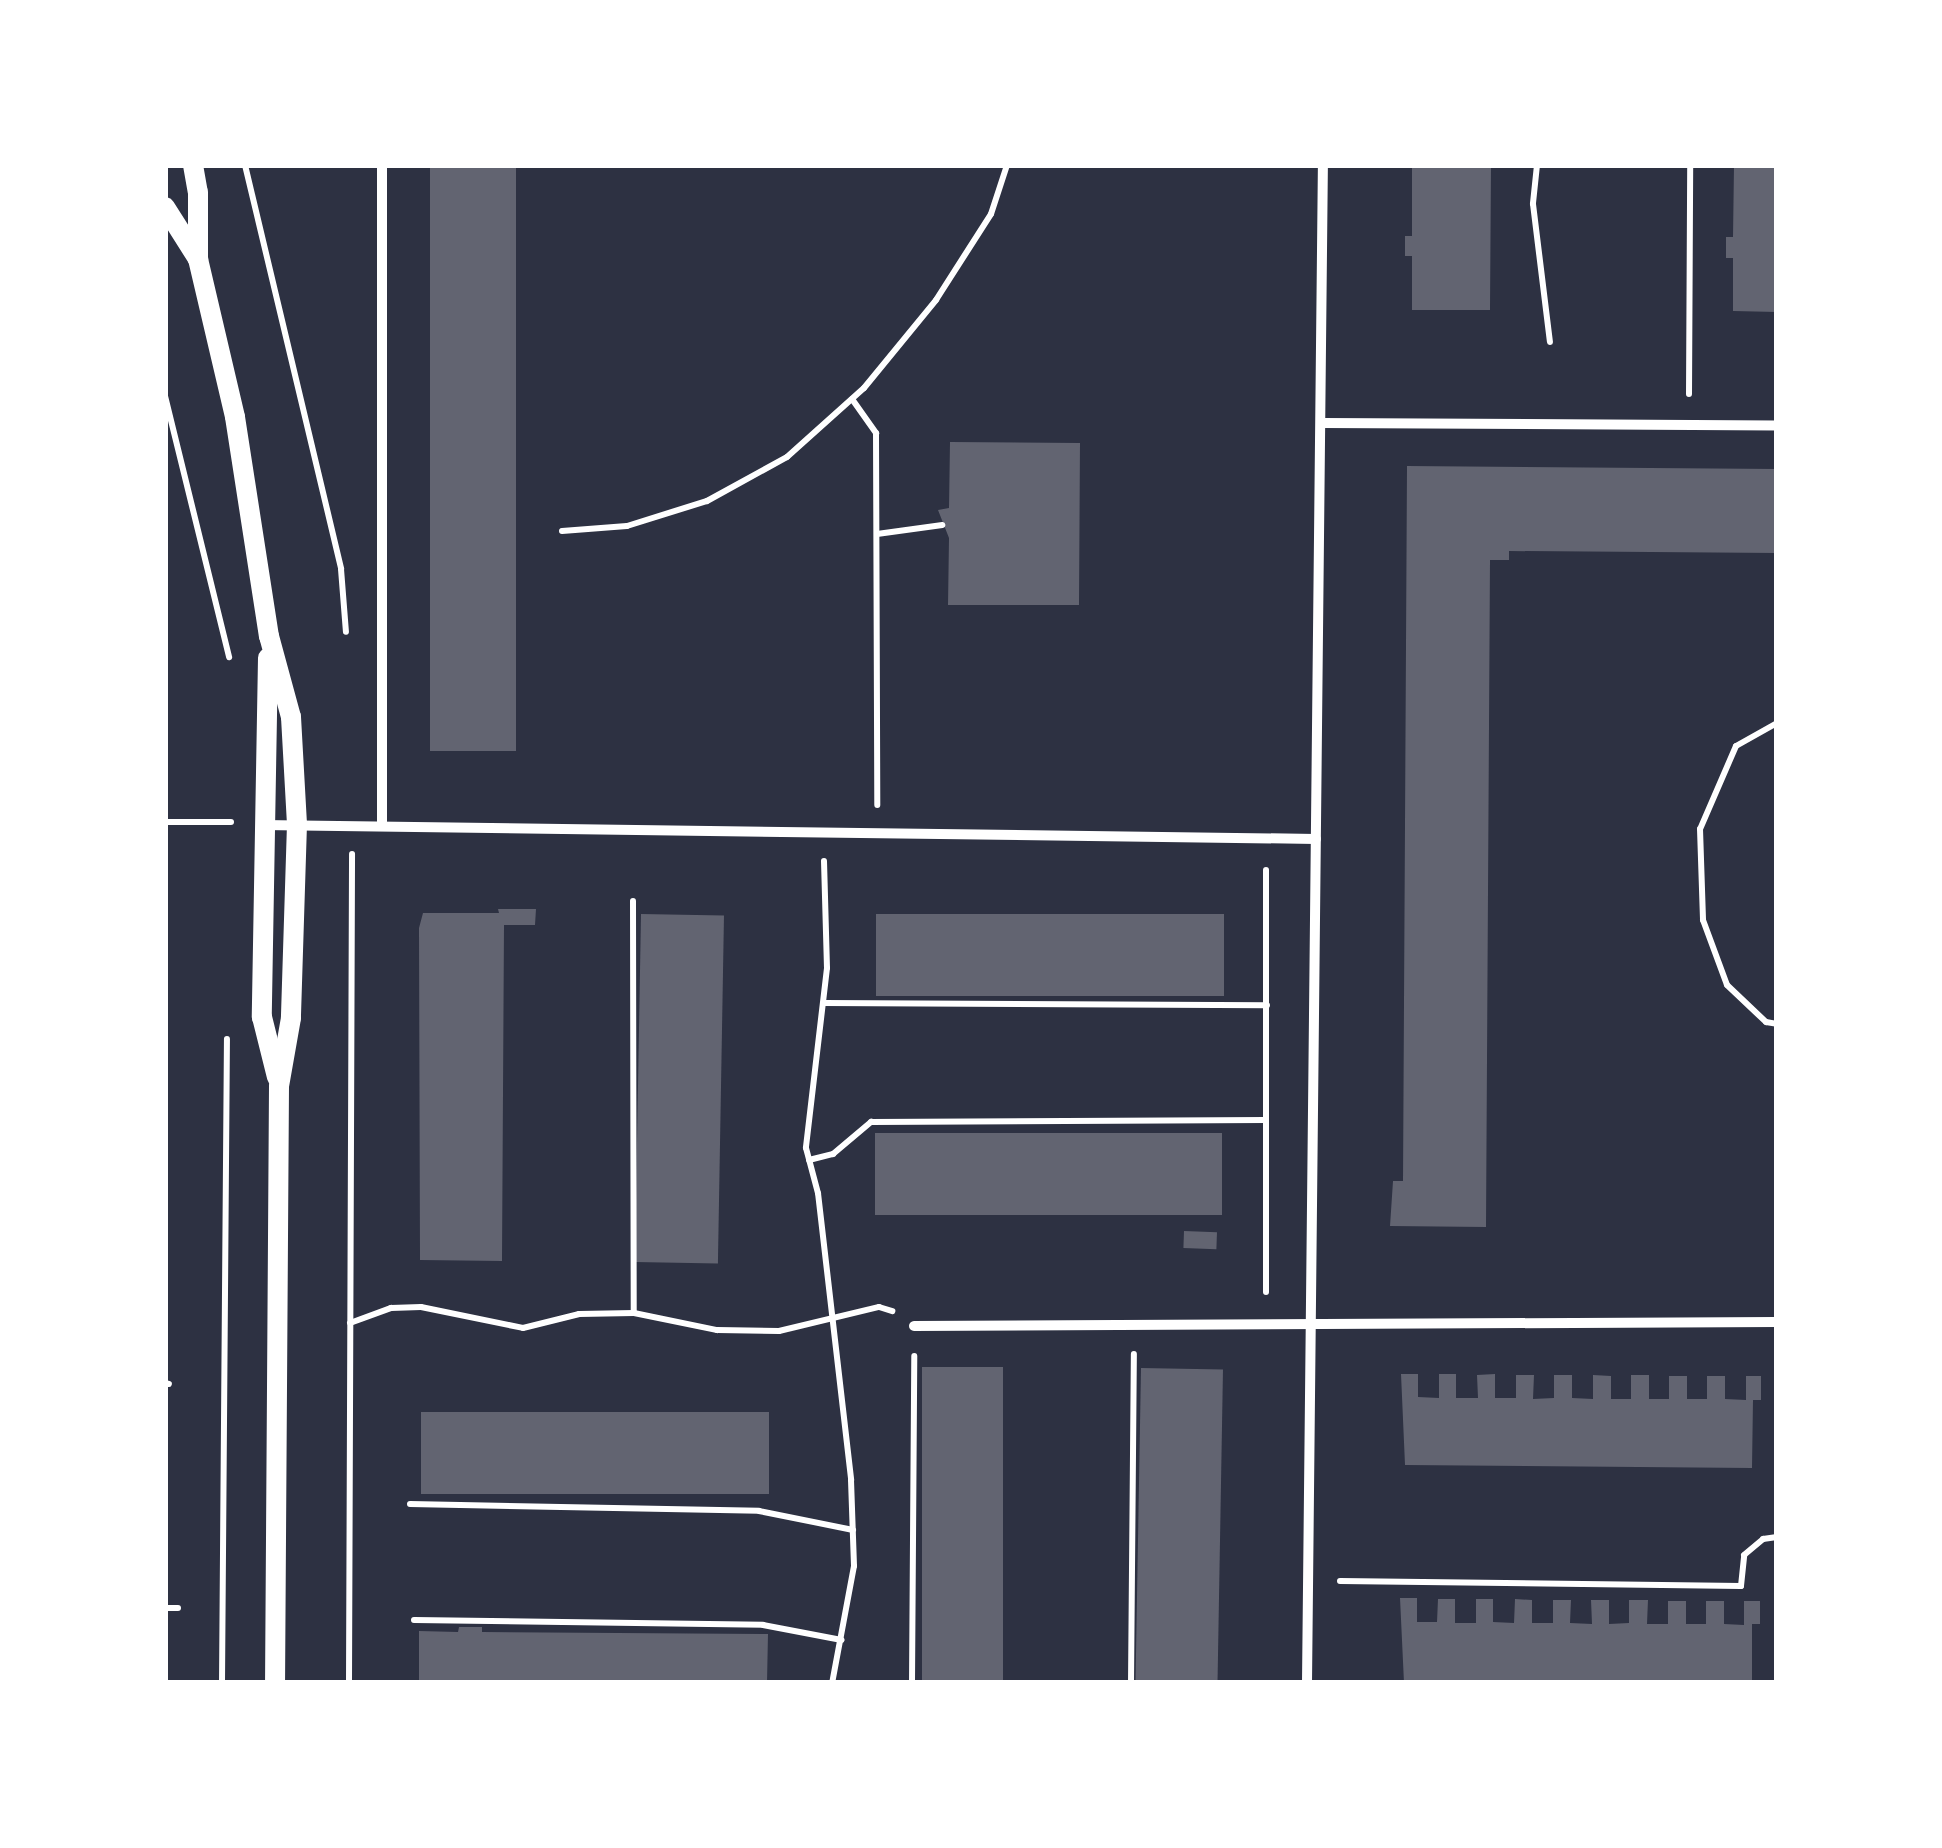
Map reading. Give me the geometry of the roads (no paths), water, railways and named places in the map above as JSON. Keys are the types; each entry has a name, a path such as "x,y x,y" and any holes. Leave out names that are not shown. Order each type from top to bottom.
{"main road":[{"path":"193,165 198,192 198,258 236,417 269,636 291,716 298,824 291,1018 279,1086 275,1683"},
{"path":"165,206 198,258"},
{"path":"269,636 262,825 262,1018 279,1086"}],"street":[{"path":"382,165 382,823"},
{"path":"1307,1683 1314,1324 1323,165"},
{"path":"1322,424 1777,425"},
{"path":"262,825 382,823 1316,839"},
{"path":"914,1326 1777,1322"}]}
